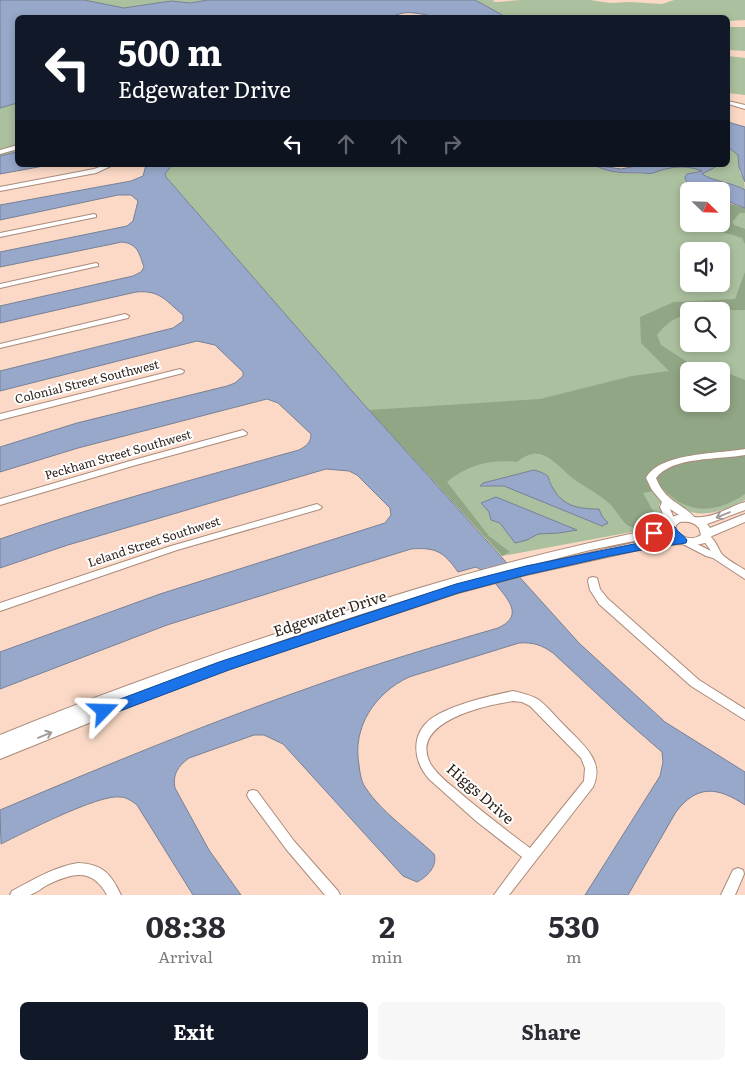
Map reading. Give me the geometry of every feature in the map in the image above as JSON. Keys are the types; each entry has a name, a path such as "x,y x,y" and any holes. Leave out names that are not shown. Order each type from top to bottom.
{"street":[{"path":"730,103 745,107"},
{"path":"0,152 15,148"},
{"path":"0,189 96,172 106,167"},
{"path":"0,234 94,216"},
{"path":"0,286 96,265"},
{"path":"0,346 125,316"},
{"name":"Colonial Street Southwest","path":"0,417 180,370"},
{"name":"Peckham Street Southwest","path":"0,502 243,433"},
{"path":"716,555 716,551 706,536 705,528 667,502 652,483 653,474 657,470 682,459 745,452"},
{"path":"667,502 665,507 674,535 709,554 716,555 745,575"},
{"path":"671,526 677,519 715,518 745,506"},
{"name":"Leland Street Southwest","path":"0,607 174,548 317,507"},
{"path":"684,541 700,541 706,536 745,518"},
{"name":"Edgewater Drive","path":"0,753 122,704 224,666 447,592 490,580 522,567 671,526"},
{"name":"Edgewater Drive","path":"0,741 89,705 216,658 294,631 476,574 657,542 684,541"},
{"path":"593,581 594,590 603,601 695,683 745,714"},
{"name":"Higgs Drive","path":"501,895 589,783 592,774 591,764 585,754 534,703 524,698 513,696 502,698 437,721 424,735 421,745 425,764 431,773 469,808 531,856"},
{"path":"253,795 290,845 333,895"},
{"path":"17,895 63,873 76,869 88,869 99,874 107,882 114,895"},
{"path":"728,895 738,874"}],"green space":[{"path":"84,0 208,0 190,3 171,1 124,8"},
{"path":"475,0 495,0 492,1 496,2 590,0 610,3 662,4 674,0 745,0 745,20 730,21 730,15 501,15"},
{"path":"730,27 745,27 745,51 730,50"},
{"path":"730,56 745,58 745,95 730,93"},
{"path":"15,104 15,153 0,157 0,108"},
{"path":"730,149 738,155 740,173 744,178 745,190 730,184 730,182 706,177 702,174 715,167 730,167"},
{"path":"170,167 598,167 613,172 634,174 674,167 692,167 702,170 687,174 689,182 680,182 680,232 730,232 730,218 745,208 745,500 726,509 708,513 690,512 672,501 659,504 663,515 662,523 653,528 502,556 359,399 166,177 165,174"},
{"path":"730,204 745,208 745,213 740,213 732,222 734,225 745,229 745,244 742,238 719,232 730,232"},
{"path":"745,272 745,310 730,310 730,302 680,302 680,317 671,321 657,335 661,345 687,362 680,362 680,412 730,412 730,374 745,380 745,494 723,505 702,509 682,504 663,489 643,493 656,516 652,524 635,528 629,526 612,506 571,477 546,456 533,454 517,462 498,461 480,464 463,471 447,482 489,536 510,552 502,556 369,410 540,399 632,376 669,371 641,343 640,317 674,302 735,299"}],"water":[{"path":"0,0 84,0 124,8 171,1 190,3 208,0 475,0 502,15 428,15 403,13 397,15 15,15 15,104 0,108"},
{"path":"730,123 745,127 745,182 739,167 738,155 730,149"},
{"path":"15,152 15,167 38,167 0,174 0,156"},
{"path":"145,167 170,167 165,174 166,177 359,399 579,643 665,722 745,772 745,805 717,792 708,791 692,797 676,812 628,895 585,895 660,776 663,762 662,752 553,653 537,645 519,643 409,677 386,692 376,702 363,725 359,737 358,751 360,774 364,785 388,814 434,854 435,858 431,871 417,882 403,876 283,744 264,735 254,735 189,758 179,768 174,779 175,788 209,850 241,895 193,895 137,805 122,797 110,798 79,808 1,844 0,810 156,745 274,700 429,648 498,628 510,619 512,614 507,599 486,573 480,569 476,567 458,572 444,555 439,552 427,549 411,549 167,625 0,689 0,652 160,594 385,523 391,515 390,508 357,475 349,471 326,469 68,545 0,568 0,539 111,503 299,450 306,446 310,440 311,434 278,403 267,399 78,448 0,472 0,447 77,423 227,386 235,383 243,376 243,372 215,345 197,341 0,391 0,371 173,328 183,321 183,315 162,297 157,294 136,292 0,323 0,306 133,276 141,272 144,267 135,247 122,242 0,267 0,252 127,226 133,221 138,201 131,195 118,195 0,220 0,205 131,181 143,176"},
{"path":"598,167 621,169 631,167 677,167 651,173 611,171"},
{"path":"677,167 715,167 702,174 723,182 687,182 685,177 687,174 702,171"},
{"path":"730,184 745,190 745,208 730,202"},
{"path":"534,470 547,475 554,490 563,500 574,506 599,509 608,523 602,526 504,486 480,486 483,483"},
{"path":"496,497 577,530 538,534 527,540 515,543 500,523 491,520 489,512 481,503"}],"route":[{"path":"104,711 224,666 456,589 526,570 571,562 657,542 681,540 670,530 654,533"}]}
